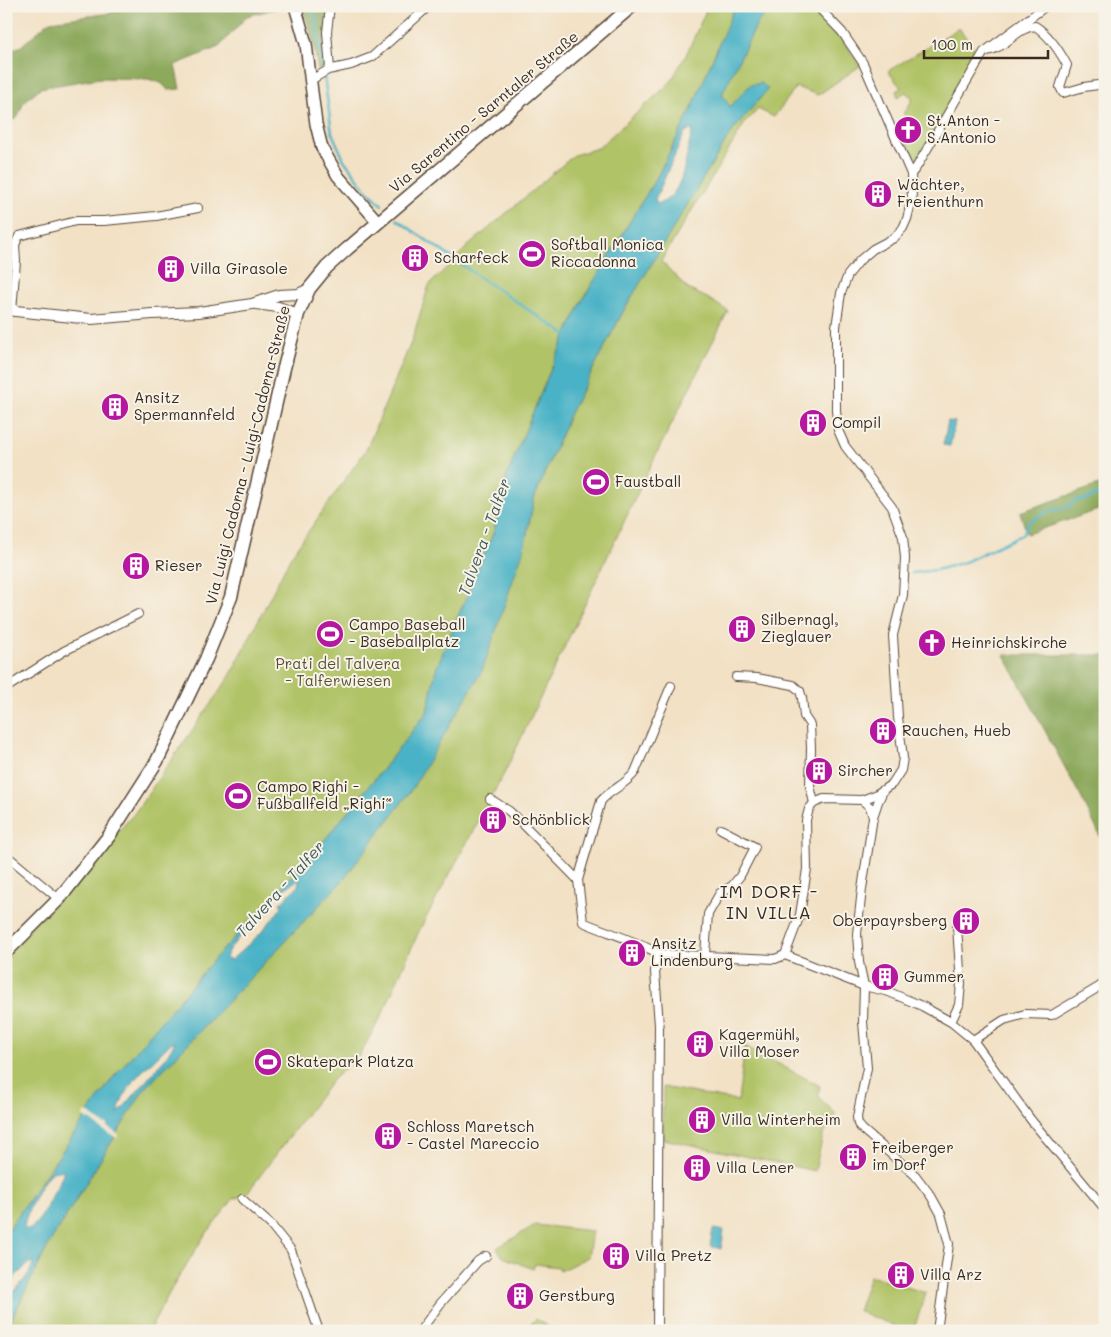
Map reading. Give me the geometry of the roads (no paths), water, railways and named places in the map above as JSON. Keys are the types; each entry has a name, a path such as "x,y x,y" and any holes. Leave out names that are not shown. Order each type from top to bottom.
{"main road":[{"path":"295,6 314,78 316,124 326,159 346,188 378,222"},
{"name":"Via Sarentino - Sarntaler Straße","path":"309,289 327,267 378,222 632,6"},
{"name":"Via Luigi Cadorna - Luigi-Cadorna-Straße","path":"6,952 59,899 109,836 157,761 206,660 231,597 282,377 298,314 309,289"}],"street":[{"path":"329,70 327,36 330,6"},
{"path":"314,78 329,70 360,63 372,57 429,6"},
{"path":"671,686 635,772 630,780 606,794 601,801 578,880 583,922 605,932 644,945 660,954 775,960 785,955 800,915 806,869 806,820 809,809 814,803 824,799 862,800 884,790 892,784 901,770 903,758 898,717 893,635 903,595 905,558 903,537 892,507 845,446 838,430 836,410 836,327 841,293 848,275 860,260 894,238 908,219 912,199 911,174 862,63 842,32 817,6"},
{"path":"911,174 985,51 1046,6"},
{"path":"985,51 998,49 1025,29 1035,26 1040,29 1067,65 1060,87 1063,92 1105,84"},
{"path":"198,208 156,216 104,221 76,221 19,236 16,245 9,310 91,319 199,312 252,304 278,295 298,294 309,289"},
{"path":"252,304 278,307 298,314"},
{"path":"6,688 64,651 138,614"},
{"path":"736,677 757,678 793,685 800,691 804,716 810,725 812,748 810,786 814,803"},
{"path":"884,790 873,817 857,934 858,962 864,986 863,1022 867,1068 857,1117 858,1124 915,1176 931,1196 941,1214 949,1244 937,1331"},
{"path":"490,800 509,811 578,880"},
{"path":"862,800 870,807 873,817"},
{"path":"706,955 708,914 720,893 732,886 740,876 755,847 721,829"},
{"path":"6,855 59,899"},
{"path":"951,1022 960,1005 957,927"},
{"path":"657,1331 659,1025 655,972 656,962 660,954"},
{"path":"785,955 864,986 889,992 951,1022 973,1040 1031,1120 1105,1209"},
{"path":"973,1040 1004,1020 1025,1014 1052,1015 1105,982"},
{"path":"242,1198 271,1224 291,1250 320,1331"},
{"path":"420,1331 440,1304 478,1261 486,1256"}],"water":[{"path":"735,6 774,6 758,22 722,94 730,107 750,85 761,83 768,89 730,134 625,308 570,413 534,499 524,548 482,671 412,789 343,880 143,1091 50,1242 6,1329 5,1311 7,1301 29,1274 33,1263 29,1263 16,1276 30,1253 21,1254 13,1260 6,1271 6,1234 12,1224 112,1079 216,957 313,854 427,712 436,669 494,531 507,475 553,364 582,301 658,175 692,108","holes":["691,129 692,133 679,185 666,200 657,204 655,200 685,132","299,879 298,886 280,903 282,907 260,934 231,960 226,959 228,951 261,910 284,889","172,1042 175,1042 164,1060 118,1114 121,1103 132,1083","63,1170 63,1175 41,1217 31,1229 25,1229 29,1209 47,1177 55,1171"]},
{"path":"948,421 955,422 950,446 943,445"},
{"path":"713,1229 724,1231 721,1249 710,1246"}],"waterway":[{"path":"314,6 332,133 344,160 366,189 382,205"},
{"path":"396,219 568,336"},
{"path":"912,573 936,570 965,562 1023,534 1028,523 1046,512 1068,507 1077,500 1085,500 1097,495 1105,487"},
{"name":"Talvera - Talfer","path":"6,1279 32,1236"}],"place":[{"name":"St.Anton - S.Antonio","path":"908,130"},
{"name":"Wächter, Freienthurn","path":"878,194"},
{"name":"Softball Monica Riccadonna","path":"532,254"},
{"name":"Scharfeck","path":"415,258"},
{"name":"Villa Girasole","path":"171,269"},
{"name":"Ansitz Spermannfeld","path":"115,407"},
{"name":"Compil","path":"813,423"},
{"name":"Faustball","path":"596,482"},
{"name":"Rieser","path":"136,566"},
{"name":"Silbernagl, Zieglauer","path":"742,629"},
{"name":"Campo Baseball - Baseballplatz","path":"330,634"},
{"name":"Heinrichskirche","path":"932,643"},
{"name":"Rauchen, Hueb","path":"883,731"},
{"name":"Sircher","path":"819,771"},
{"name":"Campo Righi - Fußballfeld „Righi“","path":"238,796"},
{"name":"Schönblick","path":"493,820"},
{"name":"Oberpayrsberg","path":"966,921"},
{"name":"Ansitz Lindenburg","path":"632,953"},
{"name":"Gummer","path":"885,977"},
{"name":"Kagermühl, Villa Moser","path":"700,1044"},
{"name":"Skatepark Platza","path":"268,1062"},
{"name":"Villa Winterheim","path":"702,1120"},
{"name":"Schloss Maretsch - Castel Mareccio","path":"388,1136"},
{"name":"Freiberger im Dorf","path":"853,1157"},
{"name":"Villa Lener","path":"697,1168"},
{"name":"Villa Pretz","path":"616,1256"},
{"name":"Villa Arz","path":"901,1275"},
{"name":"Gerstburg","path":"520,1296"}],"district":[{"name":"IM DORF - IN VILLA","path":"769,902"}],"park label":[{"name":"Prati del Talvera - Talferwiesen","path":"338,672"}]}
